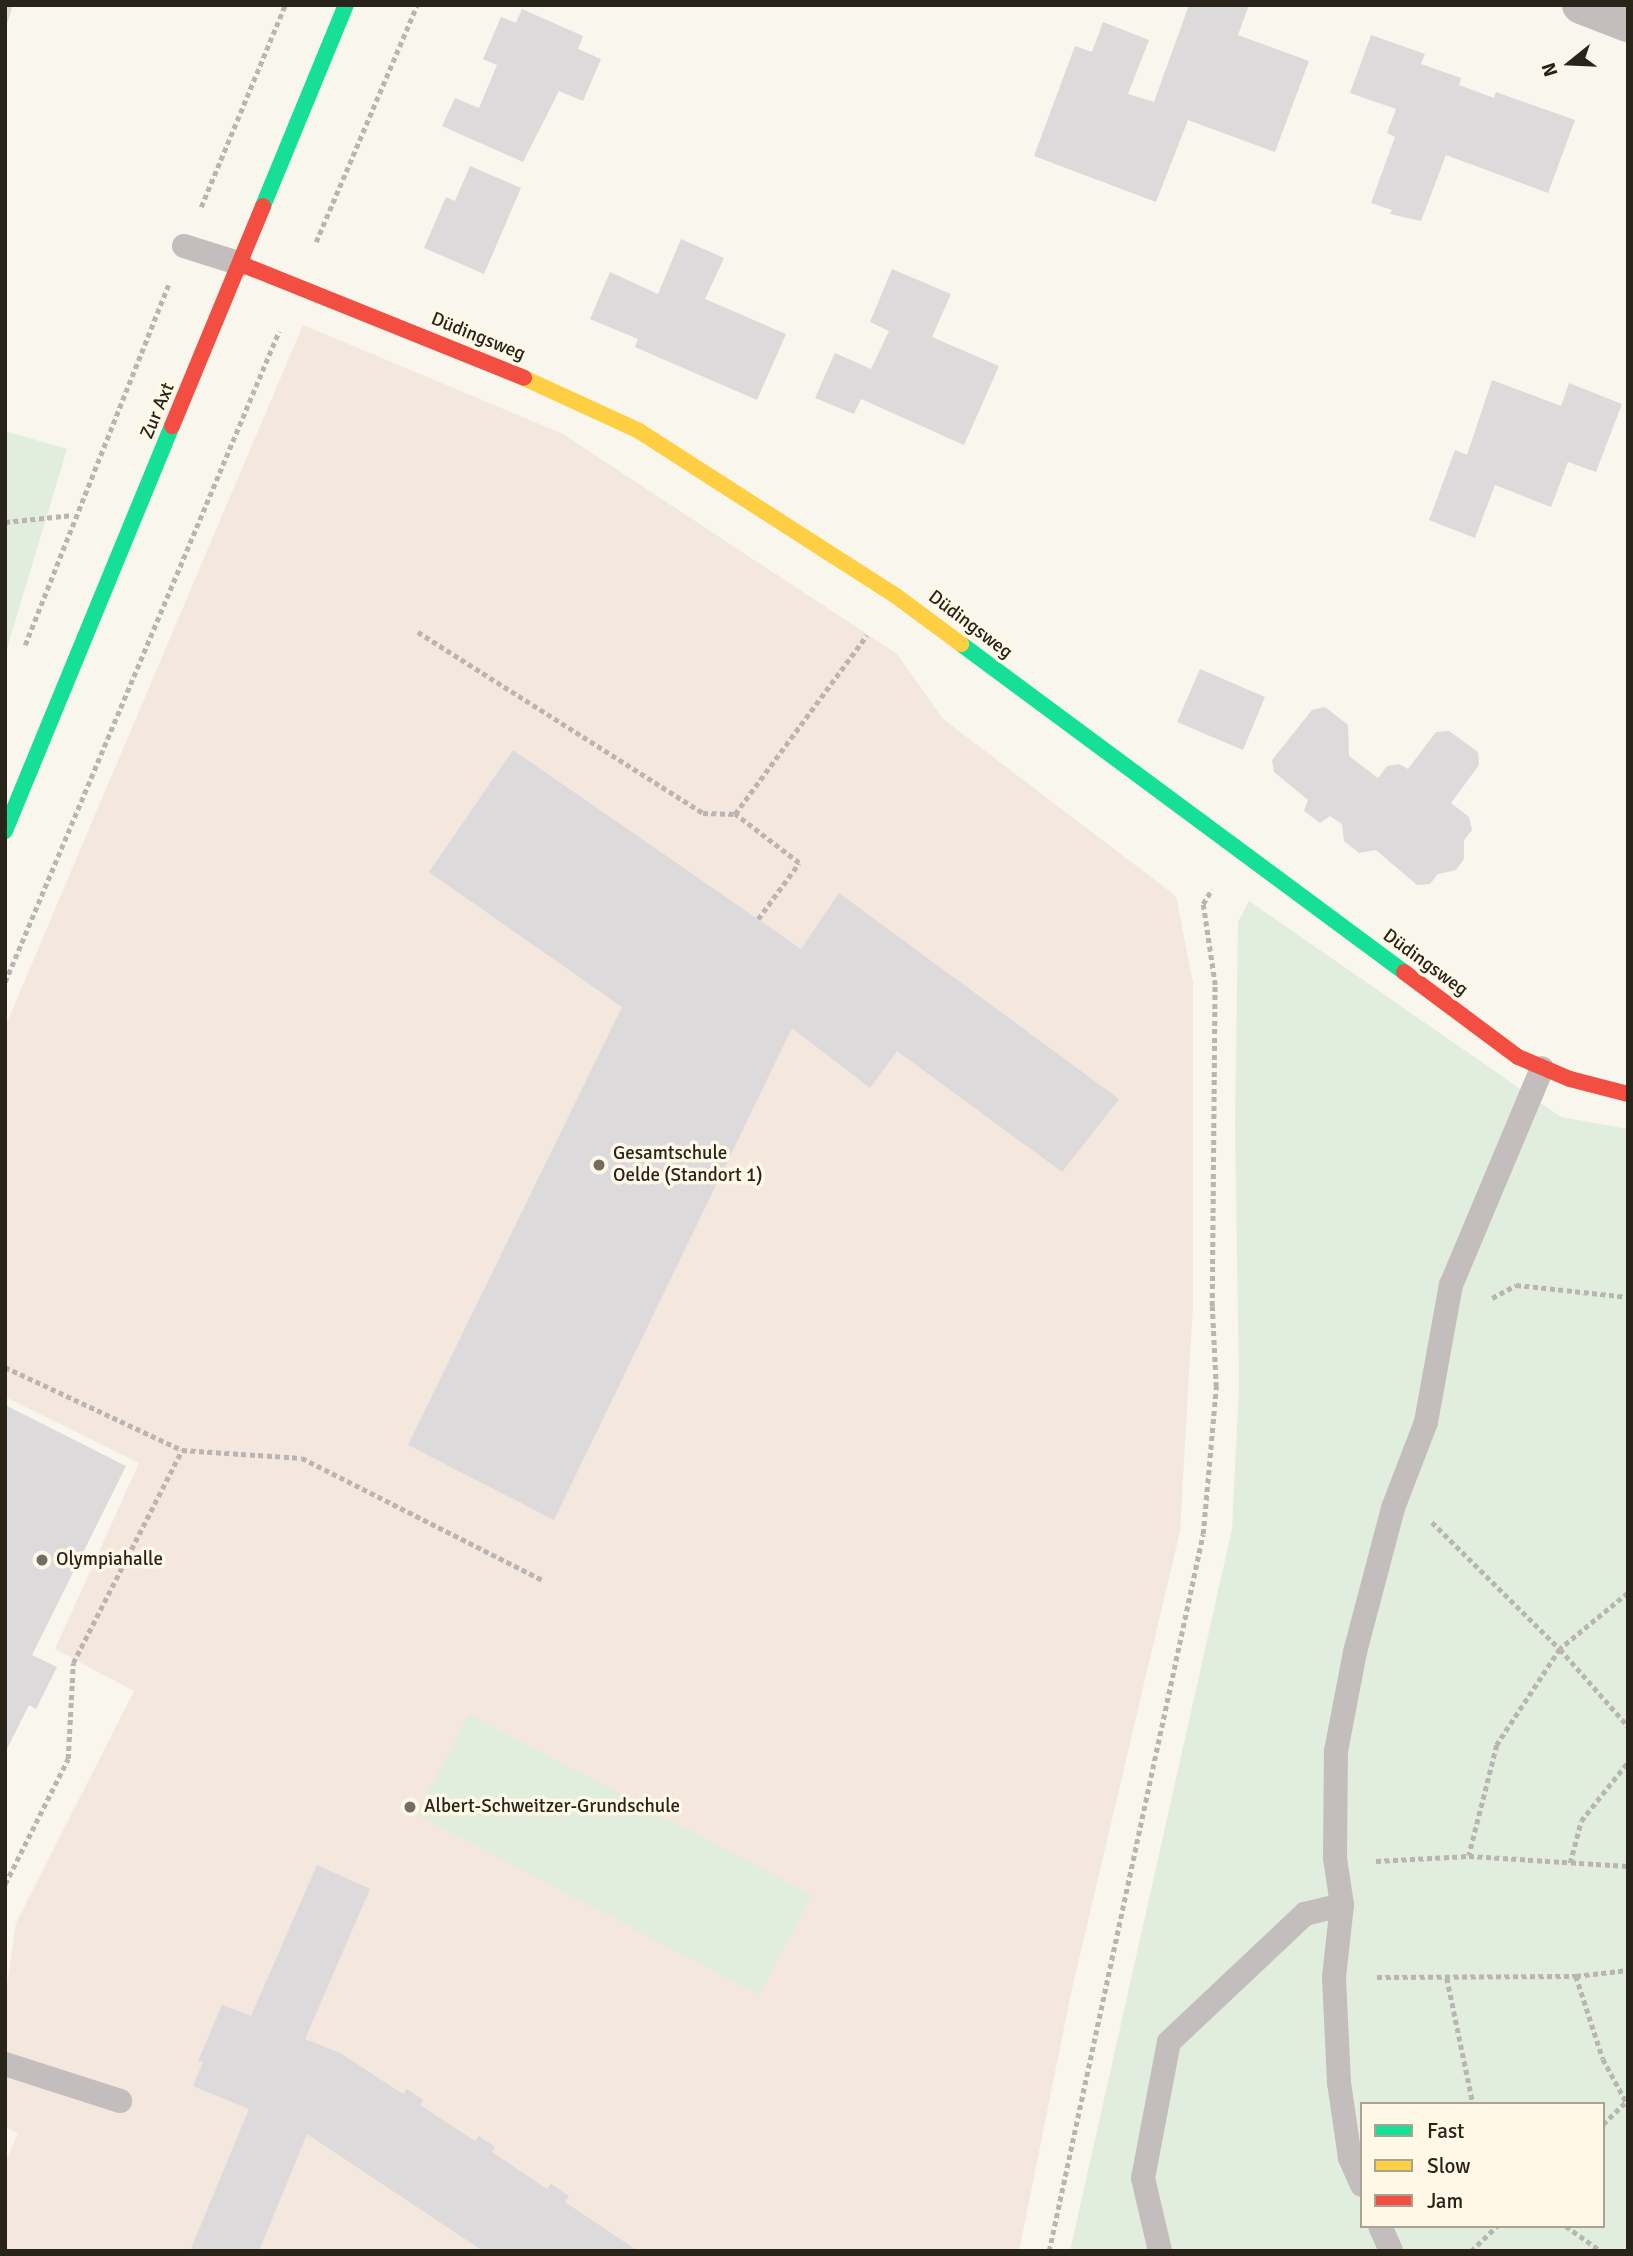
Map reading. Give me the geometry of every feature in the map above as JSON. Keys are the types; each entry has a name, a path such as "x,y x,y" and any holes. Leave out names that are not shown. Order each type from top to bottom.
{"street":[{"name":"Zur Axt","path":"5,831 242,264 346,5"},
{"path":"1581,5 1628,23"},
{"name":"Düdingsweg","path":"242,264 534,382 639,431 896,596 1518,1057 1542,1068 1628,1094"}],"lane":[{"path":"184,246 242,264"},
{"path":"1360,2180 1350,2158 1339,2084 1334,1976 1342,1905 1337,1864 1336,1751 1356,1652 1400,1490 1426,1422 1451,1285 1542,1068"},
{"path":"1160,2251 1143,2178 1169,2042 1305,1914 1342,1905"},
{"path":"5,2064 120,2101"},
{"path":"1381,2228 1391,2251"}],"path":[{"path":"20,659 73,515 285,5"},
{"path":"5,982 417,5"},
{"path":"5,522 73,515"},
{"path":"735,814 896,596"},
{"path":"418,632 703,813 735,814 799,863 758,919"},
{"path":"1049,2251 1203,1534 1216,1387 1214,985 1203,904 1236,850"},
{"path":"1444,1322 1516,1285 1628,1297"},
{"path":"5,1367 182,1450 302,1458 544,1581"},
{"path":"5,1884 68,1759 73,1663 182,1450"},
{"path":"1400,1490 1560,1649 1628,1726"},
{"path":"1469,1856 1497,1745 1560,1649 1628,1593"},
{"path":"1570,1863 1581,1821 1628,1762"},
{"path":"1337,1864 1469,1856 1628,1866"},
{"path":"1334,1976 1576,1976 1628,1970"},
{"path":"1576,1976 1603,2059 1627,2103 1605,2122"},
{"path":"1447,1978 1473,2102"},
{"path":"1471,2251 1495,2228"},
{"path":"1569,2228 1601,2251"}],"shaded area":[{"name":"Gesamtschule Oelde (Standort 1)","path":"303,325 563,434 897,654 943,719 1176,896 1193,983 1193,1303 1180,1531 1071,1993 1019,2251 5,2251 5,2163 18,2133 5,2127 5,1998 16,1923 134,1691 55,1649 139,1463 5,1397 5,1027"}],"green space":[{"path":"5,431 67,449 5,655"},
{"path":"1249,901 1561,1117 1628,1129 1628,2251 1070,2251 1232,1529 1239,1387 1235,1126 1238,922"},
{"path":"469,1714 812,1895 759,1995 416,1814"}],"building":[{"path":"5,5 13,5 6,27 5,27"},
{"path":"1189,5 1249,5 1238,35 1309,61 1275,152 1188,120 1156,202 1034,156 1075,46 1092,52 1103,22 1149,40 1128,94 1154,102"},
{"path":"522,9 583,36 578,49 601,59 583,101 559,91 523,162 442,126 455,98 479,108 497,65 483,59 501,17 516,23"},
{"path":"1371,35 1425,54 1421,64 1461,78 1459,85 1494,98 1496,92 1575,120 1548,193 1446,155 1421,221 1390,214 1392,210 1371,203 1395,137 1387,133 1396,109 1350,93"},
{"path":"470,166 521,188 484,274 424,248 446,197 455,201"},
{"path":"681,239 724,258 705,299 786,334 757,400 635,347 638,339 590,319 610,272 658,294"},
{"path":"892,269 951,294 932,337 999,366 964,445 861,399 854,414 815,398 835,353 871,369 889,331 870,322"},
{"path":"1492,380 1561,406 1569,383 1622,404 1596,472 1568,462 1551,507 1495,485 1475,538 1429,520 1455,450 1467,455"},
{"path":"1200,669 1265,697 1243,750 1177,722"},
{"path":"1325,707 1348,725 1349,756 1378,778 1387,766 1399,764 1408,769 1436,732 1449,731 1478,752 1479,765 1451,803 1469,817 1472,830 1464,840 1464,859 1456,870 1438,874 1430,884 1417,885 1376,850 1359,853 1344,841 1342,824 1330,816 1320,823 1304,811 1308,800 1274,772 1272,760 1312,710"},
{"path":"513,750 801,949 839,893 1119,1099 1062,1172 897,1051 870,1088 792,1028 554,1520 408,1445 622,1007 429,872"},
{"name":"Olympiahalle","path":"5,1405 126,1466 32,1655 57,1667 36,1709 29,1705 5,1753"},
{"path":"317,1865 370,1889 305,2039 340,2053 403,2094 407,2089 423,2100 420,2105 475,2141 479,2136 495,2147 492,2152 547,2189 551,2184 569,2196 565,2202 638,2251 483,2251 307,2134 259,2251 190,2251 249,2109 193,2086 203,2062 198,2061 222,2005 251,2016"}],"traffic: fast":[{"path":"263,206 346,5"},
{"path":"5,831 172,426"},
{"path":"961,644 1404,972"}],"traffic: slow":[{"path":"524,378 639,431 896,596 961,644"}],"traffic: jam":[{"path":"172,426 263,206"},
{"path":"241,264 524,378"},
{"path":"1404,972 1518,1057 1570,1079 1628,1094"}],"place":[{"name":"Gesamtschule Oelde (Standort 1)","path":"599,1165"},
{"name":"Olympiahalle","path":"42,1560"},
{"name":"Albert-Schweitzer-Grundschule","path":"410,1807"}]}
